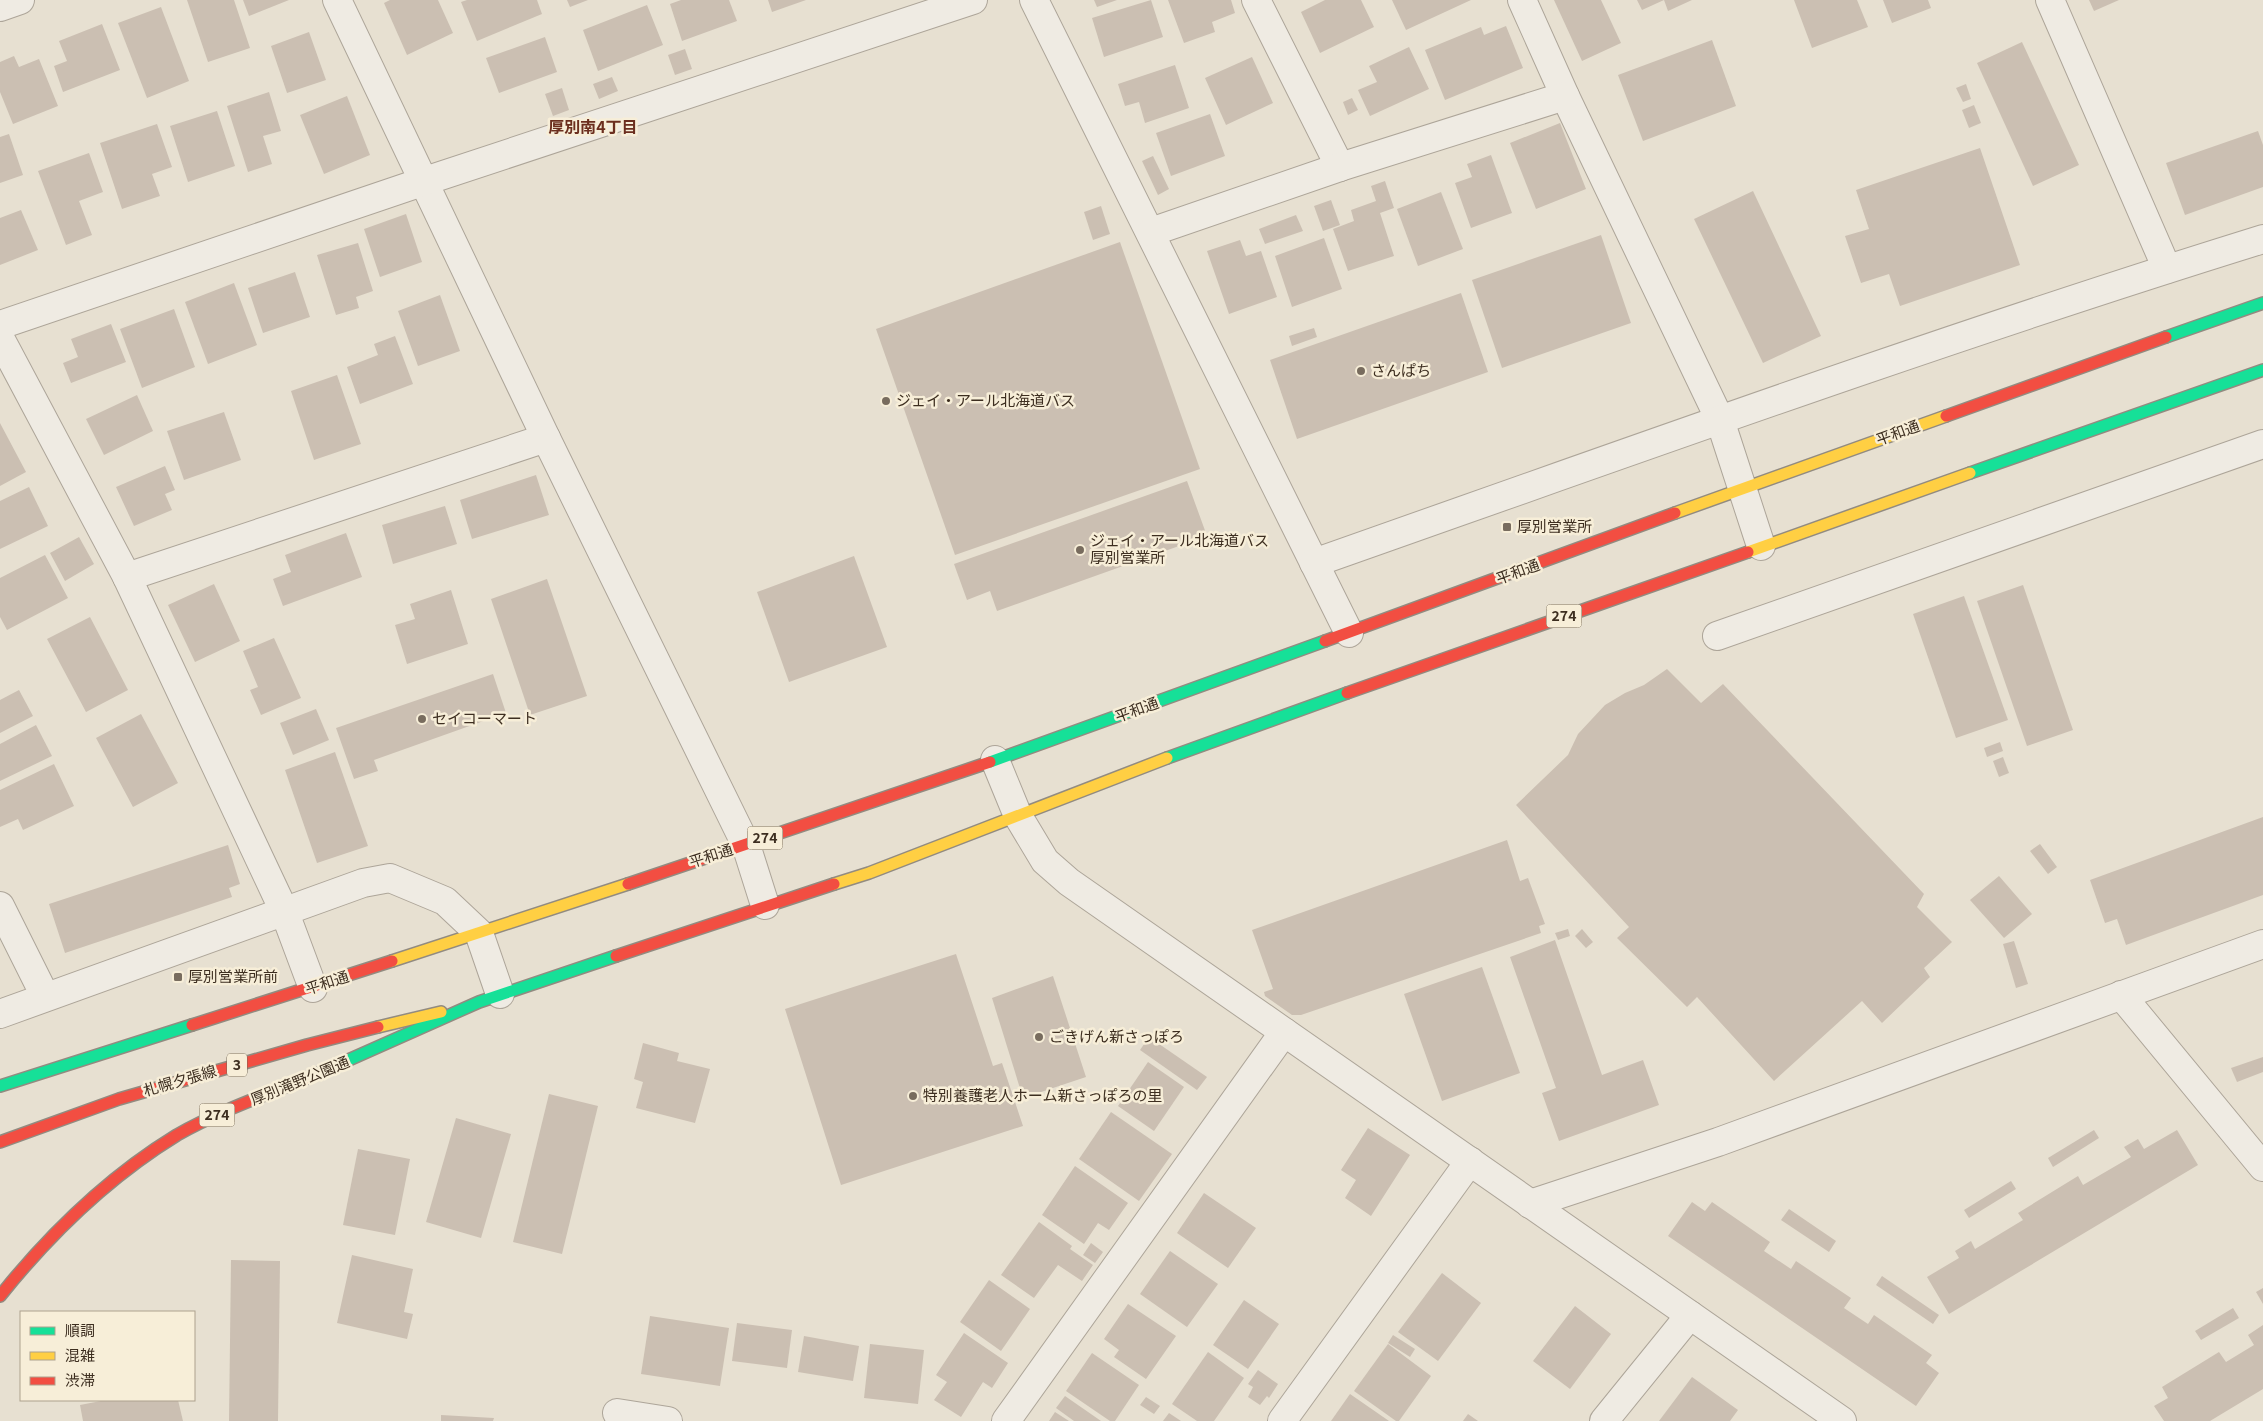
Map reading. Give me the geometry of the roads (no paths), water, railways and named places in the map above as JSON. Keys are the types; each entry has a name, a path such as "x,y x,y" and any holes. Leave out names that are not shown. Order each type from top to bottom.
{"main road":[{"name":"平和通","path":"0,1086 313,988 746,845 995,760 1349,633 1743,488 2263,302"},
{"name":"274","path":"490,998 764,905 869,873 1154,763 1303,709 2263,370"},
{"name":"札幌夕張線","path":"0,1142 138,1093 307,1045 490,998"},
{"name":"厚別滝野公園通","path":"0,1296 24,1266 87,1204 133,1165 178,1135 223,1113 378,1048 490,998"}],"street":[{"path":"0,7 20,0"},
{"path":"337,0 546,438 746,845 764,905"},
{"path":"0,324 973,0"},
{"path":"1034,0 1349,633"},
{"path":"1256,0 1340,167"},
{"path":"1522,0 1565,96 1720,420 1761,546"},
{"path":"2050,0 2167,269"},
{"path":"1151,232 1340,167 1565,96"},
{"path":"1314,563 1720,420 2167,269 2263,239"},
{"path":"0,338 127,577 285,913 313,988"},
{"path":"127,577 546,438"},
{"path":"1717,636 2263,444"},
{"path":"995,760 1018,816 1045,860 1069,882 1842,1421"},
{"path":"0,1014 45,996 285,913 363,883 390,878 445,901 479,933 490,998"},
{"path":"0,906 45,996"},
{"path":"1530,1204 1718,1142 2263,944"},
{"path":"2121,995 2263,1167"},
{"path":"1006,1421 1284,1032"},
{"path":"1282,1421 1470,1161"},
{"path":"1604,1421 1690,1315"},
{"path":"617,1413 668,1421"}],"place":[{"name":"さんぱち","path":"1361,371"},
{"name":"ジェイ・アール北海道バス","path":"886,401"},
{"name":"厚別営業所","path":"1507,527"},
{"name":"ジェイ・アール北海道バス 厚別営業所","path":"1080,550"},
{"name":"セイコーマート","path":"422,719"},
{"name":"厚別営業所前","path":"178,977"},
{"name":"ごきげん新さっぽろ","path":"1039,1037"},
{"name":"特別養護老人ホーム新さっぽろの里","path":"913,1096"}],"district":[{"name":"厚別南4丁目","path":"593,127"}]}
